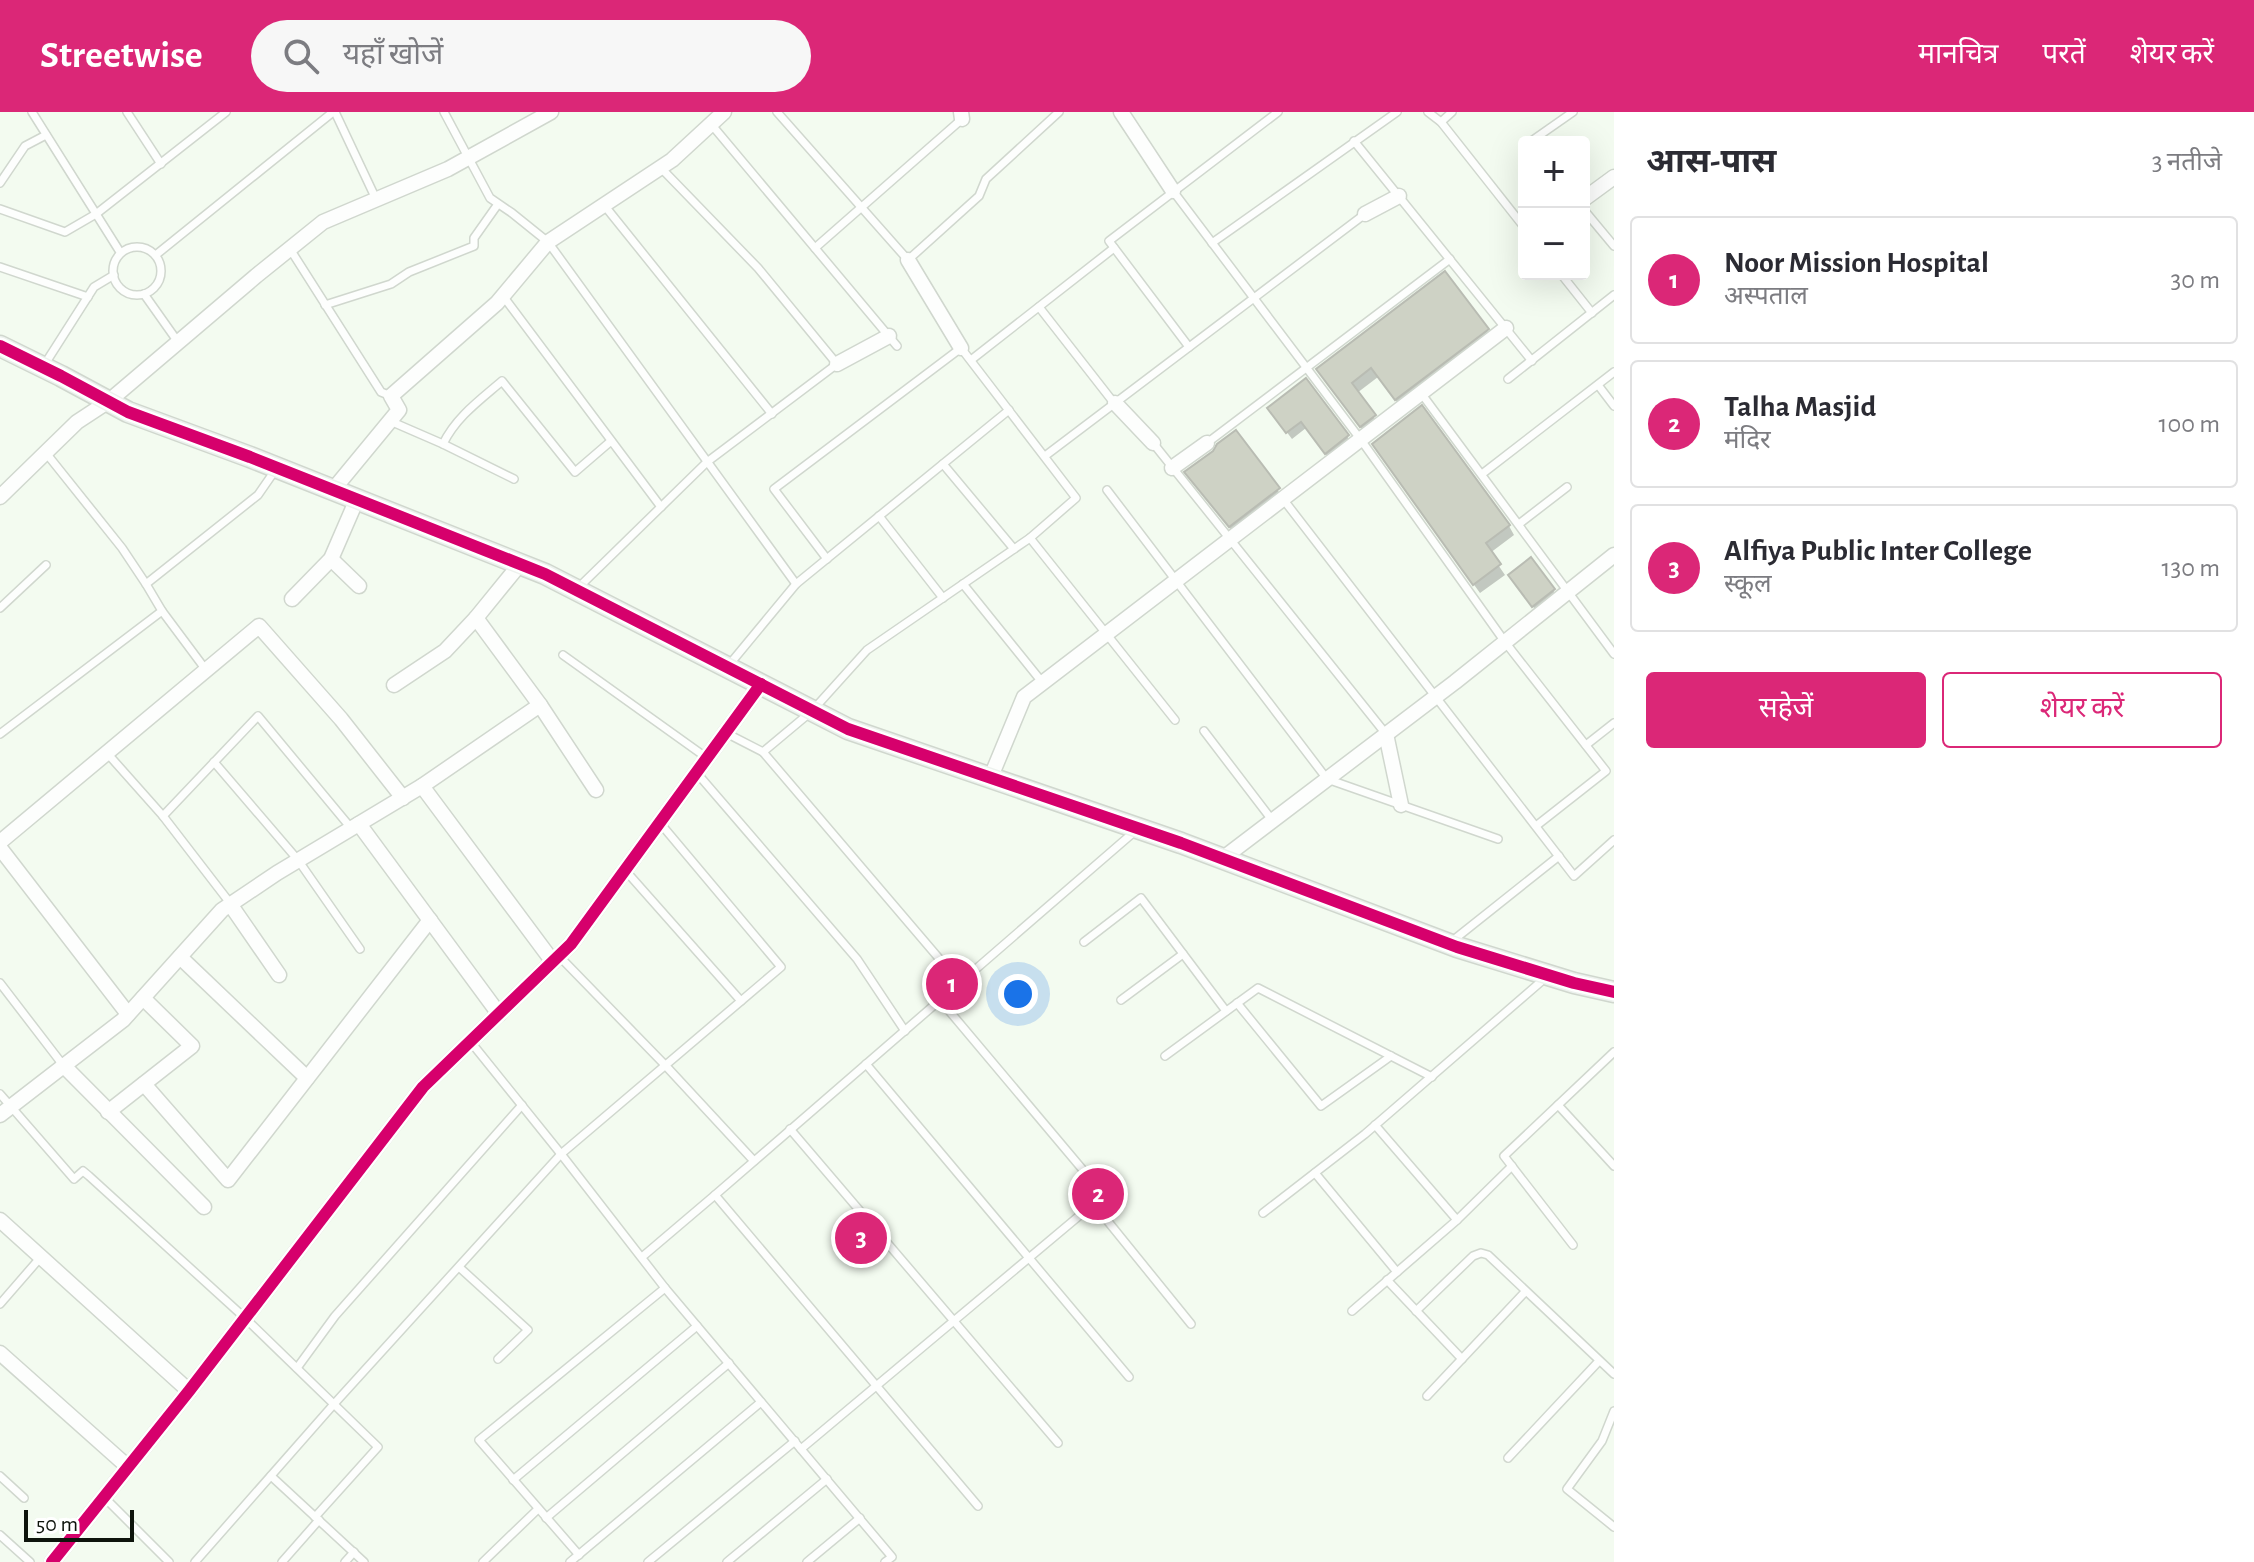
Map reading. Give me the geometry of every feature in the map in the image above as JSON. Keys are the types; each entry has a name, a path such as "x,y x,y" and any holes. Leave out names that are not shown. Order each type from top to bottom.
{"street":[{"path":"0,497 77,422 109,401 323,222 448,169 551,112"},
{"path":"333,490 399,410 391,396 503,296 548,242 672,160 724,112"},
{"path":"1121,112 1173,191"},
{"path":"1590,195 1614,177"},
{"path":"1365,214 1399,196"},
{"path":"908,260 966,354"},
{"path":"990,779 1024,697 1506,328"},
{"path":"837,364 893,341"},
{"path":"0,346 128,412 520,564 848,729 1138,829 1449,943 1574,983 1614,992"},
{"path":"1115,403 1153,443"},
{"path":"1172,468 1207,443"},
{"path":"292,599 331,559 357,499"},
{"path":"1222,859 1614,555"},
{"path":"331,559 359,586"},
{"path":"394,685 445,651 520,564"},
{"path":"476,618 540,705 596,790"},
{"path":"128,1014 0,845 259,626 341,719 403,798"},
{"path":"52,1562 189,1391 423,1087 571,944 761,684"},
{"path":"5,1110 123,1020 222,910 298,860 422,786 540,705"},
{"path":"1386,734 1401,805"},
{"path":"422,786 556,959"},
{"path":"355,826 499,1014"},
{"path":"230,904 279,975"},
{"path":"144,1084 228,1180 430,920"},
{"path":"180,957 307,1078"},
{"path":"108,1112 192,1046 143,998"},
{"path":"63,1065 204,1207"},
{"path":"0,1220 189,1391"},
{"path":"0,1353 128,1467"}],"lane":[{"path":"32,112 120,252"},
{"path":"127,112 161,164"},
{"path":"0,209 65,232 96,214 226,112"},
{"path":"157,254 334,112 376,199"},
{"path":"444,112 490,198 548,242 796,584"},
{"path":"777,112 908,260 979,196 986,179 1059,112"},
{"path":"1189,347 1109,241 1278,112"},
{"path":"1212,243 1386,115 1397,112"},
{"path":"1428,112 1441,122 1518,219"},
{"path":"1441,122 1452,112"},
{"path":"1539,136 1573,112"},
{"path":"815,248 962,115"},
{"path":"711,124 893,341"},
{"path":"0,183 25,146 46,135"},
{"path":"1354,141 1532,361"},
{"path":"576,590 707,462 837,364 758,268 661,168"},
{"path":"1173,191 1361,440 1505,642 1606,771 1536,826"},
{"path":"325,305 391,284 409,272 474,246 474,238 498,204"},
{"path":"604,205 772,414"},
{"path":"1045,456 1365,214"},
{"path":"1590,217 1614,246"},
{"path":"139,245 157,254 163,272 155,290 136,297 118,288 112,269 120,252 139,245"},
{"path":"827,559 774,489 966,354 1039,307 1114,248"},
{"path":"290,249 381,392 391,396"},
{"path":"1207,443 1450,259"},
{"path":"0,267 88,297"},
{"path":"43,367 94,287 114,275"},
{"path":"1566,280 1592,313"},
{"path":"144,294 178,342"},
{"path":"1508,379 1614,295"},
{"path":"503,296 661,507"},
{"path":"1039,307 1115,403"},
{"path":"763,752 812,711 867,650 1030,538 1076,498 966,354"},
{"path":"1482,474 1614,372"},
{"path":"443,444 464,413 502,381 575,472 611,441"},
{"path":"1598,385 1614,406"},
{"path":"1421,393 1614,654"},
{"path":"728,667 796,584 1009,410"},
{"path":"390,421 514,479"},
{"path":"1153,443 1386,734"},
{"path":"46,453 122,548 162,611 206,670"},
{"path":"943,464 1014,549"},
{"path":"146,584 258,495 277,468"},
{"path":"1519,524 1567,487"},
{"path":"1107,490 1327,779 1498,839"},
{"path":"1283,499 1574,876 1614,840"},
{"path":"879,516 943,598"},
{"path":"1030,538 1175,720"},
{"path":"0,608 46,565"},
{"path":"963,584 1043,682"},
{"path":"2,729 162,611"},
{"path":"563,655 707,758"},
{"path":"163,816 258,716 355,826"},
{"path":"1586,745 1614,723"},
{"path":"1204,731 1272,820"},
{"path":"725,733 763,752 960,983"},
{"path":"107,753 163,816 230,904"},
{"path":"214,762 298,860 360,949"},
{"path":"696,772 857,959 905,1031"},
{"path":"195,1562 561,1154 781,967 660,823"},
{"path":"642,1257 1138,829"},
{"path":"1449,943 1559,856"},
{"path":"625,870 741,1001"},
{"path":"1084,942 1141,898 1226,1011"},
{"path":"1121,1000 1183,954"},
{"path":"556,959 665,1065 754,1161"},
{"path":"1263,1213 1375,1125 1548,975"},
{"path":"0,983 63,1065"},
{"path":"1165,1056 1258,988 1432,1077"},
{"path":"801,1449 1104,1195 940,1000"},
{"path":"1237,1003 1321,1106 1391,1056"},
{"path":"470,1041 665,1288 892,1557 885,1562"},
{"path":"1573,1245 1504,1156 1614,1052"},
{"path":"866,1064 1129,1377"},
{"path":"0,1094 5,1110 74,1179 83,1171 89,1176 245,1318 378,1447 282,1562"},
{"path":"297,1368 335,1316 522,1105"},
{"path":"1558,1105 1614,1166"},
{"path":"1375,1125 1457,1220"},
{"path":"790,1129 1058,1443"},
{"path":"1352,1311 1457,1220 1512,1166"},
{"path":"1315,1173 1397,1272"},
{"path":"715,1195 978,1506"},
{"path":"1093,1203 1191,1324"},
{"path":"1416,1311 1473,1256 1481,1253 1488,1255 1614,1374"},
{"path":"0,1304 40,1258"},
{"path":"459,1267 528,1330 498,1359"},
{"path":"1387,1280 1462,1359"},
{"path":"579,1555 479,1440 665,1288"},
{"path":"1427,1396 1525,1292"},
{"path":"513,1480 697,1326"},
{"path":"1508,1458 1599,1361"},
{"path":"546,1518 729,1363"},
{"path":"570,1562 761,1402"},
{"path":"1614,1411 1602,1441 1567,1489 1614,1527"},
{"path":"648,1562 795,1441"},
{"path":"0,1476 24,1498"},
{"path":"271,1476 364,1562"},
{"path":"727,1562 827,1479"},
{"path":"104,1497 169,1562"},
{"path":"483,1562 538,1509"},
{"path":"807,1562 860,1518"},
{"path":"0,1535 30,1562"},
{"path":"345,1562 354,1552"}],"building":[{"path":"1445,271 1489,329 1395,400 1371,368 1352,383 1376,415 1360,427 1316,369"},
{"path":"1306,378 1349,435 1325,454 1301,422 1286,433 1267,408"},
{"path":"1422,405 1510,525 1486,543 1501,564 1473,585 1372,444"},
{"path":"1236,430 1280,488 1229,527 1184,472"},
{"path":"1531,557 1555,589 1532,607 1508,575"}],"cycle path":[{"path":"0,346 128,412 545,574 848,729 1181,843 1457,947 1614,992"},
{"path":"52,1562 189,1391 423,1087 571,944 761,684"}],"place":[{"name":"Noor Mission Hospital","path":"952,984"},
{"name":"Talha Masjid","path":"1098,1194"},
{"name":"Alfiya Public Inter College","path":"861,1238"}]}
